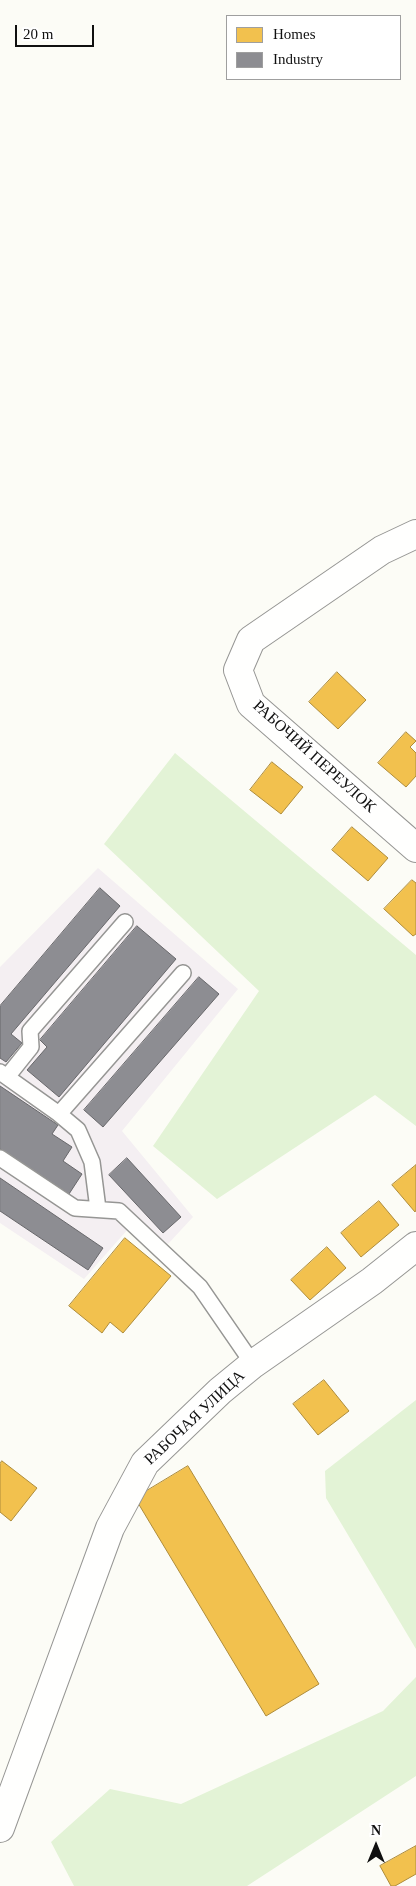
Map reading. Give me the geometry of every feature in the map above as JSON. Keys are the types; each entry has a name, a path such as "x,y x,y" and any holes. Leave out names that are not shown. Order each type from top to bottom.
{"street":[{"name":"РАБОЧИЙ ПЕРЕУЛОК","path":"416,534 382,550 251,640 238,670 251,704 416,848"},
{"name":"РАБОЧАЯ УЛИЦА","path":"0,1828 110,1528 145,1463 220,1391 254,1364 372,1281 416,1246"}],"lane":[{"path":"98,1209 92,1162 78,1130 60,1114 3,1075 31,1048 30,1031 125,922"},
{"path":"60,1114 182,973"},
{"path":"0,1158 75,1208 119,1211 200,1286 254,1364"}],"shaded area":[{"path":"98,868 238,989 122,1131 193,1217 168,1244 136,1220 84,1279 0,1223 0,967"}],"green space":[{"path":"175,753 416,955 416,1126 375,1095 217,1199 153,1146 259,991 104,844"},
{"path":"416,1400 416,1649 326,1498 325,1471"},
{"path":"416,1677 416,1776 247,1886 74,1886 51,1842 110,1789 181,1804 383,1711"}],"building: Homes":[{"path":"337,672 366,700 338,729 309,702"},
{"path":"406,732 416,741 410,747 416,753 416,776 406,787 378,763"},
{"path":"272,762 303,787 281,814 250,790"},
{"path":"352,827 388,858 368,881 332,850"},
{"path":"412,880 416,883 416,934 413,936 384,909"},
{"path":"416,1165 416,1210 415,1212 392,1185"},
{"path":"379,1201 399,1225 361,1257 341,1233"},
{"path":"125,1238 171,1276 123,1333 110,1322 102,1333 69,1306"},
{"path":"327,1247 346,1268 310,1300 291,1280"},
{"path":"324,1380 349,1411 318,1435 293,1404"},
{"path":"2,1461 37,1488 11,1521 0,1512 0,1464"},
{"path":"188,1466 319,1684 266,1716 135,1498"},
{"path":"416,1846 416,1874 395,1886 391,1886 380,1866"}],"building: Industry":[{"path":"100,888 120,906 11,1034 22,1043 6,1062 0,1058 0,1006"},
{"path":"137,926 176,959 59,1097 27,1070 47,1047 40,1040"},
{"path":"199,977 219,994 103,1127 84,1110"},
{"path":"0,1086 58,1125 52,1134 72,1147 63,1161 82,1174 69,1194 0,1149"},
{"path":"127,1158 181,1217 163,1233 109,1175"},
{"path":"0,1178 103,1248 88,1270 0,1211"}]}
